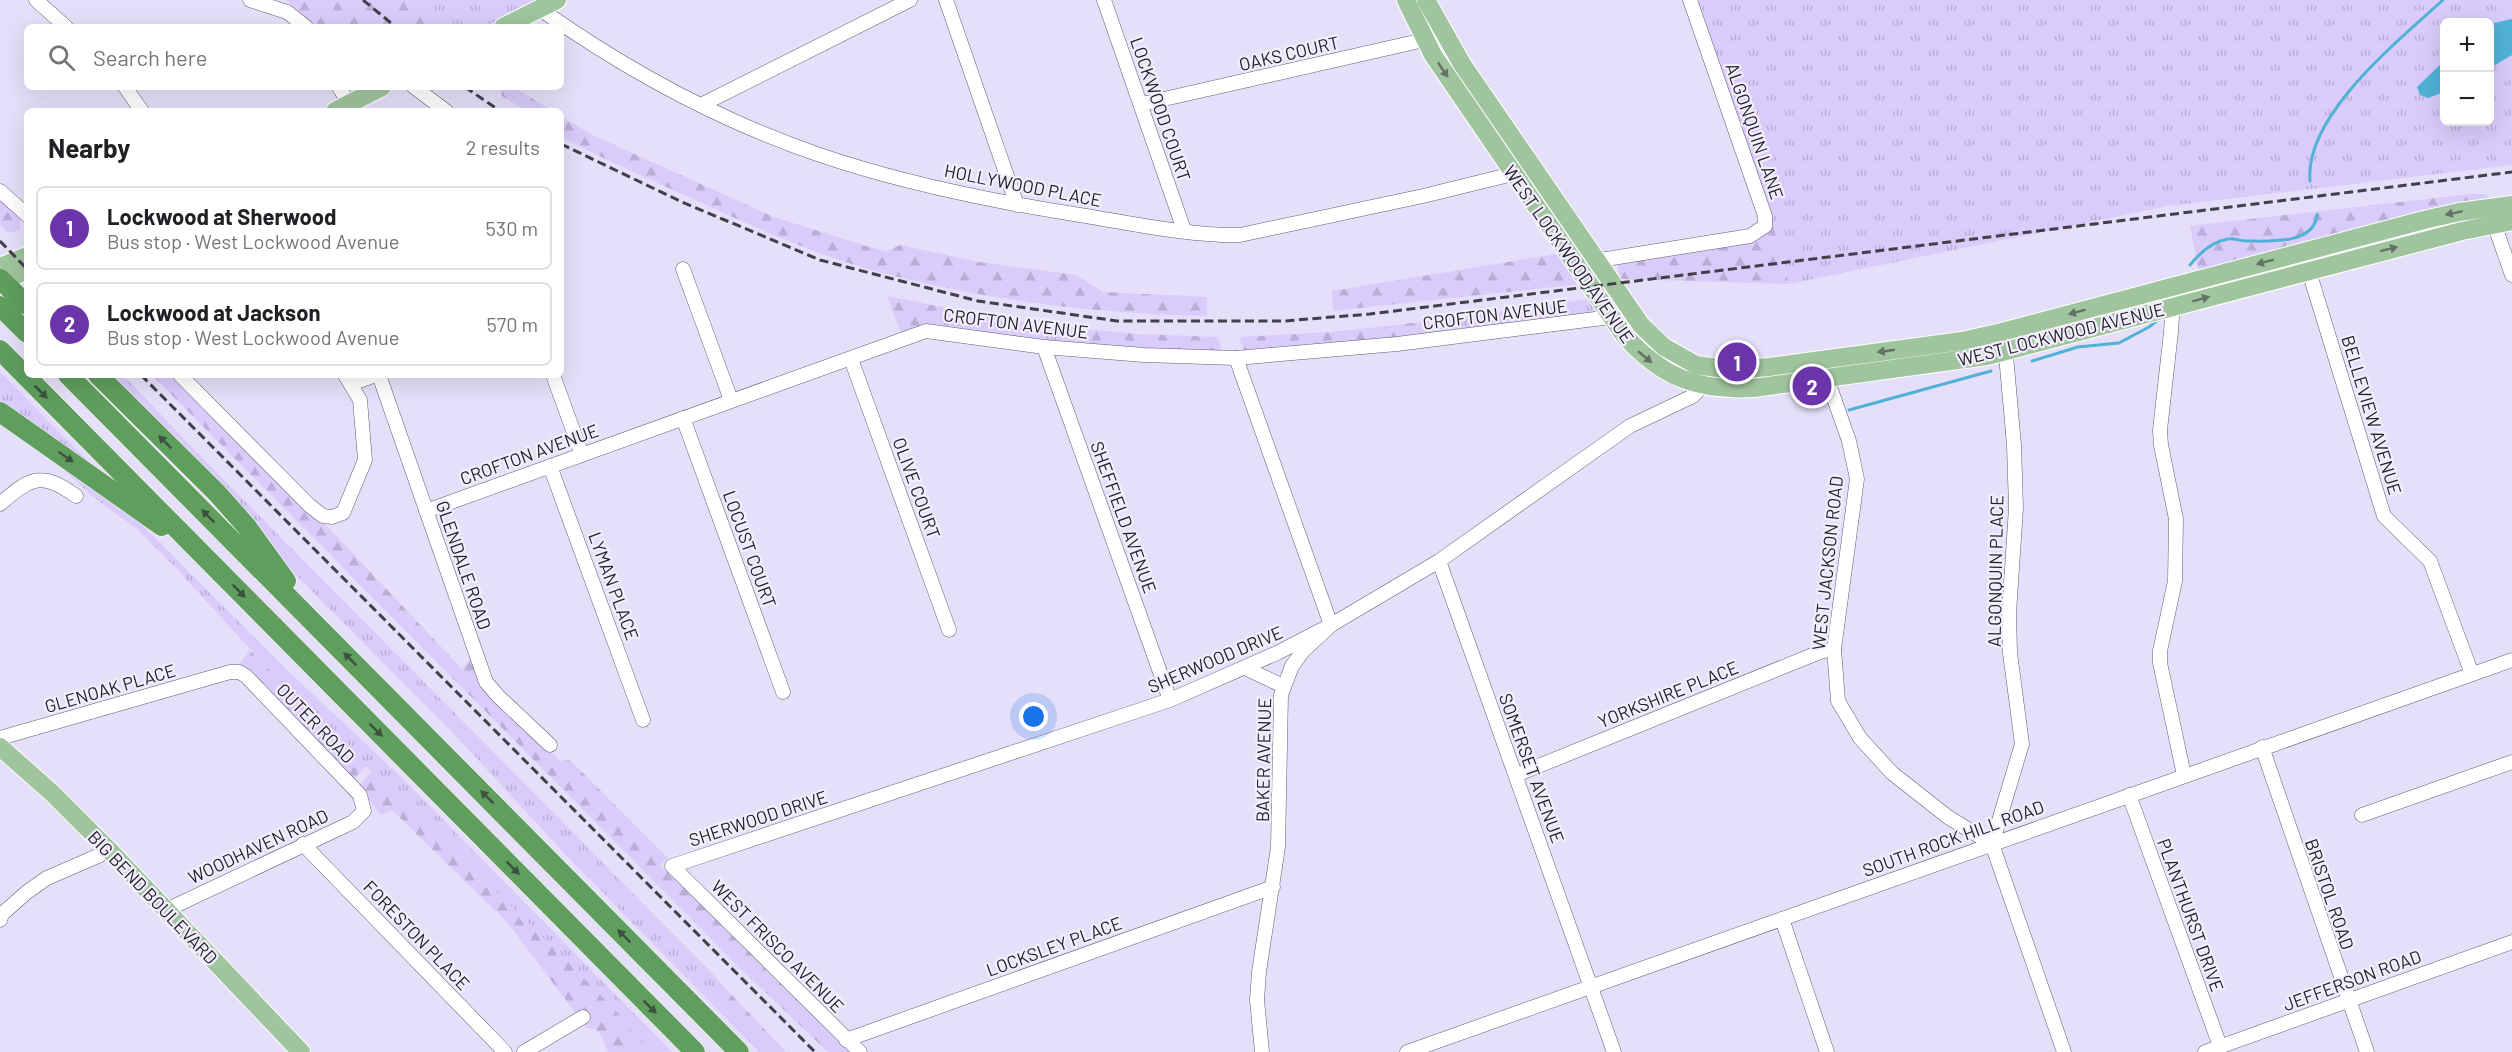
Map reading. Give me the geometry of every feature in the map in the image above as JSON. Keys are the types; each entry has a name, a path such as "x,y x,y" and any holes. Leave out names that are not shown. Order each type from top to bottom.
{"highway":[{"path":"1,278 24,302"},
{"path":"4,310 24,330"},
{"path":"0,350 24,374"},
{"path":"28,378 695,1052"},
{"path":"72,378 739,1052"},
{"path":"101,378 232,510 323,632"},
{"path":"0,412 123,500 198,550"}],"main road":[{"path":"509,24 557,0"},
{"name":"WEST LOCKWOOD AVENUE","path":"1406,0 1425,40 1611,317 1639,352 1655,365 1702,386 1719,389 1754,388 1954,361 2006,351 2498,218 2512,205"},
{"name":"WEST LOCKWOOD AVENUE","path":"1426,0 1442,32 1641,326 1679,357 1707,367 1750,370 1962,341 2424,220 2498,218"},
{"path":"342,108 376,90"},
{"path":"1,278 24,259"},
{"path":"1,278 24,271"},
{"name":"BIG BEND BOULEVARD","path":"0,747 52,793 108,849 302,1052"}],"street":[{"path":"36,0 63,24"},
{"path":"250,0 287,12 302,24"},
{"path":"701,105 910,0"},
{"path":"946,0 1017,205"},
{"name":"LOCKWOOD COURT","path":"1104,0 1184,230"},
{"name":"ALGONQUIN LANE","path":"1575,264 1750,236 1765,226 1766,216 1690,0"},
{"name":"HOLLYWOOD PLACE","path":"540,9 561,24"},
{"name":"HOLLYWOOD PLACE","path":"564,26 587,43 701,105 816,154 954,192 1017,205 1222,236 1256,233 1533,169"},
{"name":"OAKS COURT","path":"1142,104 1425,40 1442,32"},
{"path":"127,90 140,108"},
{"path":"339,90 342,108"},
{"path":"418,90 442,108"},
{"path":"0,191 24,212"},
{"path":"2498,218 2512,275"},
{"name":"BELLEVIEW AVENUE","path":"2303,252 2384,516 2430,561 2472,674"},
{"path":"683,268 731,400"},
{"path":"2174,286 2160,430 2176,519 2175,581 2160,651 2160,663 2184,775"},
{"name":"CROFTON AVENUE","path":"426,511 927,330 1044,347 1144,355 1236,358 1397,344 1611,317 1626,306"},
{"name":"ALGONQUIN PLACE","path":"1992,844 2022,744 2010,652 2009,613 2016,508 2014,445 2006,351 2002,332"},
{"name":"SHEFFIELD AVENUE","path":"1044,347 1170,700"},
{"path":"1236,358 1331,625"},
{"name":"OLIVE COURT","path":"851,359 949,630"},
{"name":"WEST JACKSON ROAD","path":"1820,360 1849,441 1857,479 1834,649 1838,701 1860,738 1892,773 1948,817 1992,844"},
{"path":"1702,386 1707,367"},
{"path":"183,378 310,506 323,516 332,517 343,513 365,460 360,400 348,379"},
{"name":"GLENDALE ROAD","path":"378,378 486,682 550,745"},
{"path":"554,378 582,454"},
{"name":"SHERWOOD DRIVE","path":"672,866 1170,700 1245,668 1331,625 1439,561 1630,426 1684,402 1702,386"},
{"name":"LOCUST COURT","path":"683,418 783,692"},
{"name":"LYMAN PLACE","path":"550,465 643,720"},
{"path":"0,504 22,486 36,480 46,479 61,485 76,496"},
{"name":"SOMERSET AVENUE","path":"1439,561 1614,1052"},
{"name":"BAKER AVENUE","path":"1262,1052 1257,1000 1259,972 1273,887 1280,813 1280,714 1283,686 1292,666 1303,651 1331,625"},
{"name":"YORKSHIRE PLACE","path":"1516,775 1820,652 1834,649"},
{"name":"SOUTH ROCK HILL ROAD","path":"1407,1052 1431,1048 1591,987 2512,660"},
{"path":"1245,668 1283,686"},
{"name":"GLENOAK PLACE","path":"0,738 230,672"},
{"name":"OUTER ROAD","path":"230,672 239,672 246,676 360,795 364,811"},
{"name":"BRISTOL ROAD","path":"2262,747 2367,1052"},
{"path":"2362,815 2512,762"},
{"name":"PLANTHURST DRIVE","path":"2129,795 2220,1046"},
{"name":"WOODHAVEN ROAD","path":"164,910 353,822 364,811"},
{"name":"FORESTON PLACE","path":"303,844 505,1052"},
{"path":"1992,844 2064,1052"},
{"path":"0,920 2,914 47,878 100,855 108,849"},
{"name":"WEST FRISCO AVENUE","path":"672,866 860,1052"},
{"name":"LOCKSLEY PLACE","path":"846,1040 1273,887"},
{"path":"1782,919 1827,1052"},
{"name":"JEFFERSON ROAD","path":"2205,1052 2512,942"},
{"path":"524,1052 583,1017"}],"green space":[{"path":"286,0 414,0 443,24 313,24"},
{"path":"414,0 538,0 491,24 443,24"},
{"path":"1695,0 2512,0 2512,165 2168,206 1789,284 1773,225"},
{"path":"501,90 518,90 548,108 521,108 502,96"},
{"path":"564,118 590,134 774,217 869,247 887,251 900,245 979,262 1076,275 1103,292 1207,297 1207,316 1123,312 1042,304 961,291 879,272 804,247 756,227 564,139"},
{"path":"2470,194 2487,194 2488,199 2199,274 2190,226"},
{"path":"0,197 20,218 20,230 9,233 0,225"},
{"path":"1773,225 1789,284 1620,279 1617,261 1766,234"},
{"path":"1562,253 1581,284 1333,311 1332,291"},
{"path":"887,296 947,308 949,326 931,324 901,333"},
{"path":"1590,299 1596,309 1587,314 1446,332 1441,320"},
{"path":"947,308 1025,322 1084,329 1087,345 1034,340 949,326"},
{"path":"1441,320 1446,332 1350,344 1244,351 1239,337 1332,332"},
{"path":"1084,329 1137,334 1218,337 1222,352 1087,345"},
{"path":"0,372 99,472 0,407"},
{"path":"111,378 126,378 710,971 728,991 721,1000 768,1052 759,1052 565,854 457,737 287,566 247,516"},
{"path":"155,378 176,378 310,512 324,523 462,669 471,658 491,694 560,761 570,760 668,858 660,865 854,1052 828,1052 741,969"},
{"path":"47,454 139,522 286,669 400,776 672,1052 648,1052 620,1015 285,687 138,530 92,496"},
{"path":"250,650 339,741 367,765 353,780 237,667"},
{"path":"373,770 620,1015 648,1052 608,1052 598,1032 587,1028 507,922 392,810 381,815 358,786"},
{"path":"728,991 786,1052 768,1052 720,1000"}],"water":[{"path":"2512,19 2512,55 2494,66 2494,23"},
{"path":"2440,65 2440,94 2428,98 2420,95 2417,87"}],"waterway":[{"path":"2310,181 2312,156 2322,131 2338,106 2380,58 2443,0"},
{"path":"2190,265 2207,249 2222,240 2277,241 2299,236 2308,232 2314,225 2317,215"},
{"path":"2032,361 2078,347 2119,343 2159,319"},
{"path":"1849,410 1991,371"}],"railway":[{"path":"363,0 392,24"},
{"path":"469,90 496,108"},
{"path":"564,145 682,202 820,260 978,301 1117,321 1284,321 1370,314 2512,172"},
{"path":"0,241 24,266"},
{"path":"144,378 815,1052"}],"place":[{"name":"Lockwood at Sherwood","path":"1737,362"},
{"name":"Lockwood at Jackson","path":"1812,386"}]}
